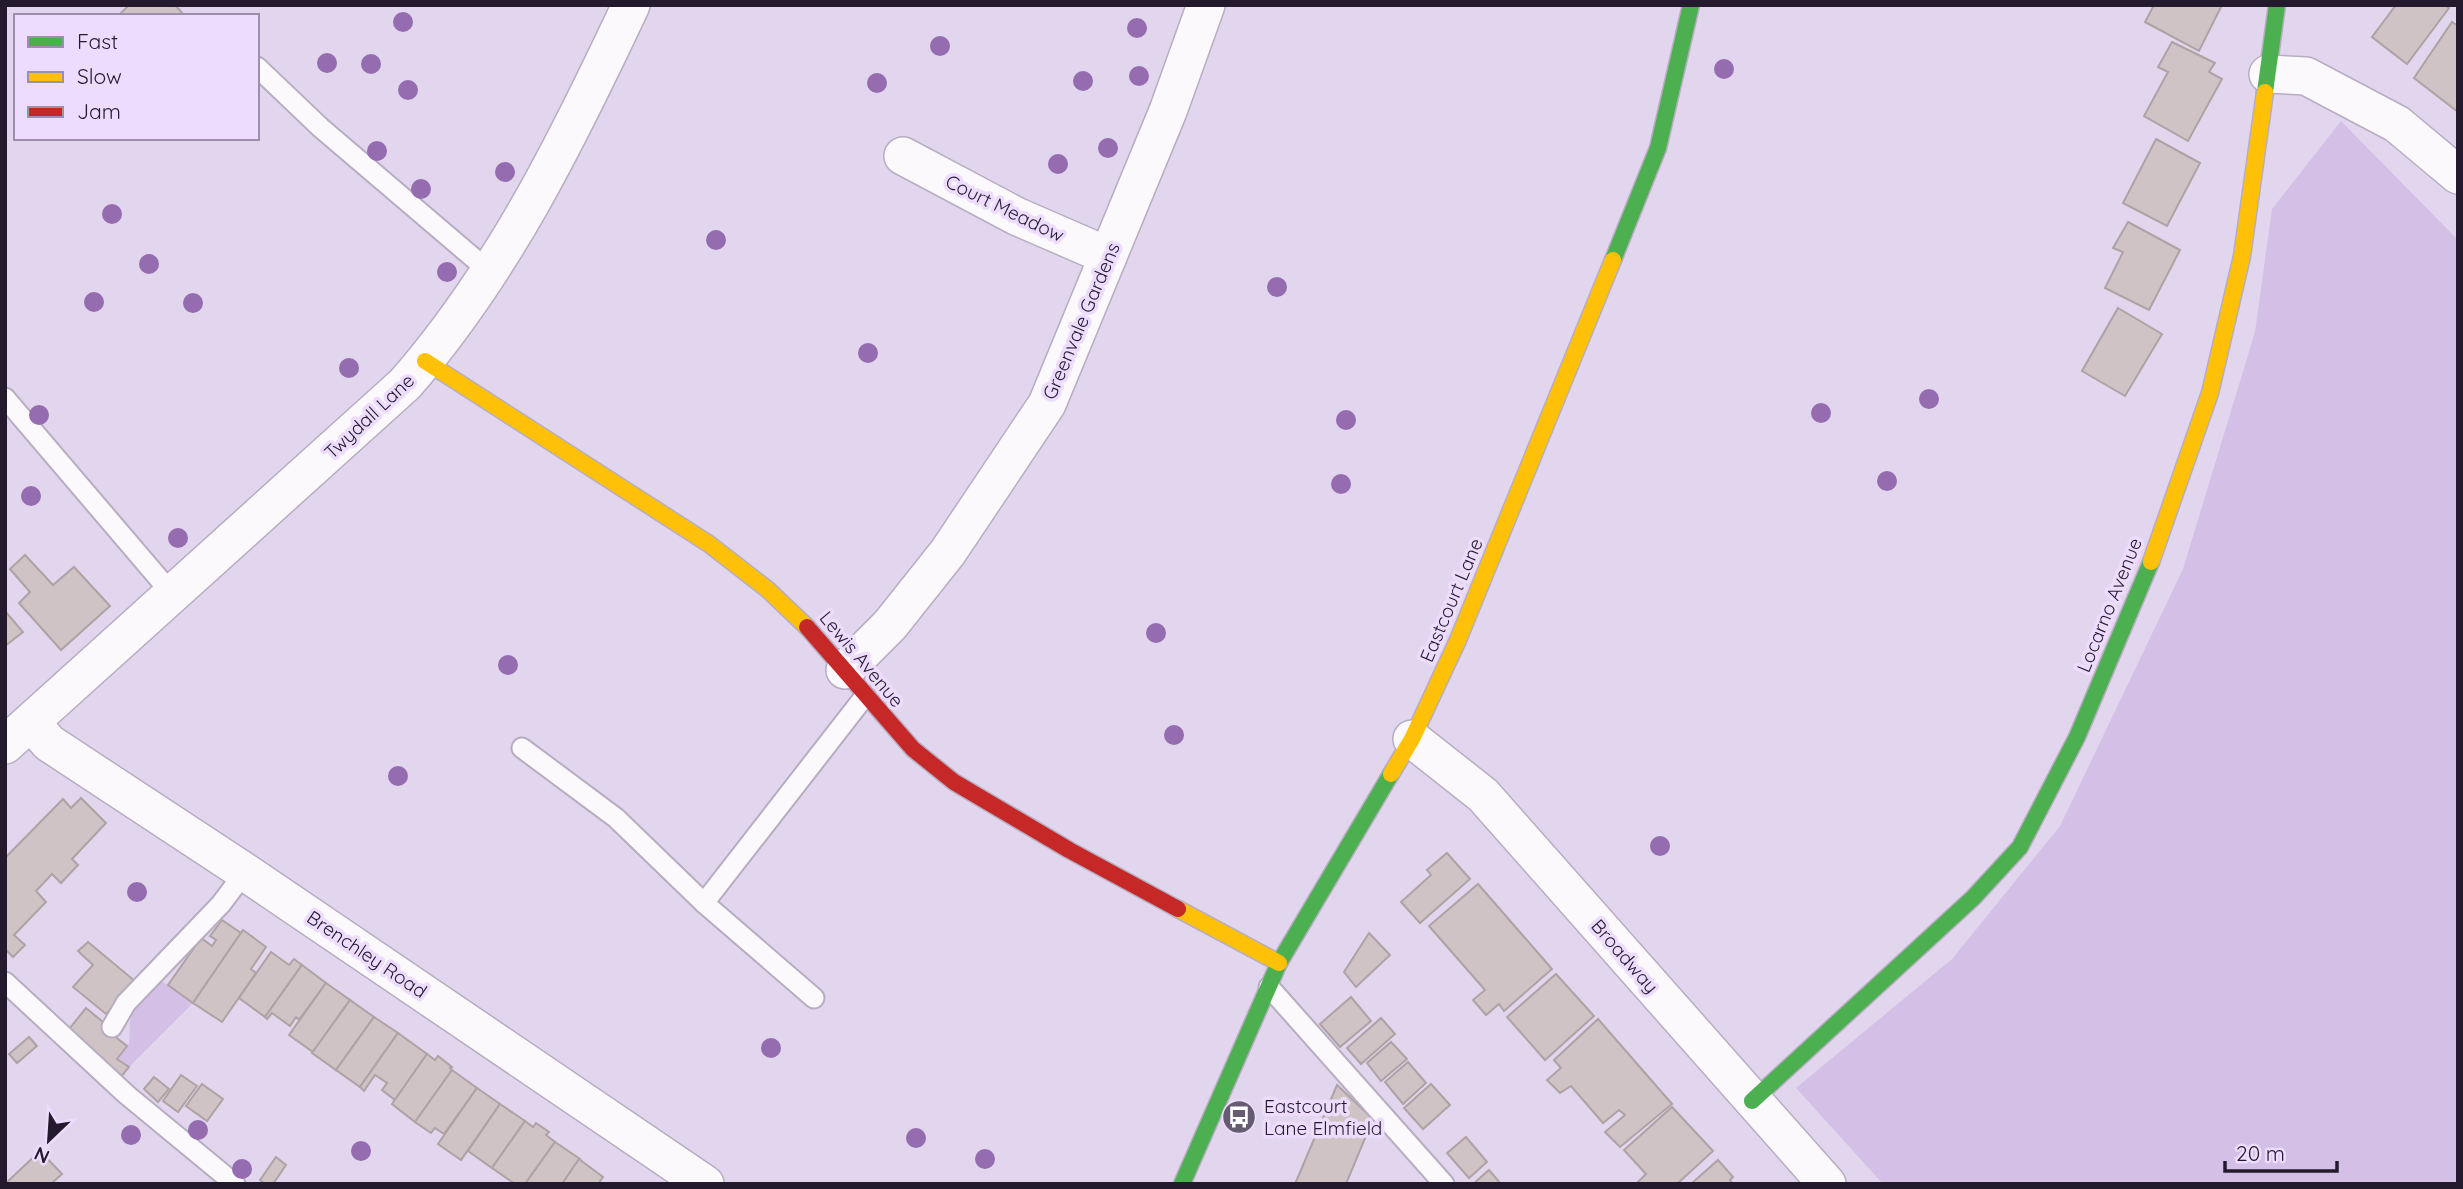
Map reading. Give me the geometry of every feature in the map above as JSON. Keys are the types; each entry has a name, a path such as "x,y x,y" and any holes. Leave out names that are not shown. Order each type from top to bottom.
{"street":[{"name":"Twydall Lane","path":"18,734 395,394 425,361 489,272 539,192 631,5"},
{"name":"Greenvale Gardens","path":"855,683 890,625 948,552 1047,404 1168,111 1206,5"},
{"name":"Eastcourt Lane","path":"1182,1184 1279,963 1412,739 1458,640 1562,390 1658,148 1691,5"},
{"name":"Locarno Avenue","path":"1752,1101 1931,938 2020,847 2077,737 2150,565 2210,393 2242,256 2277,5"},
{"path":"2268,74 2306,76 2397,124 2458,175"},
{"name":"Court Meadow","path":"903,156 1016,216 1108,257"},
{"name":"Lewis Avenue","path":"425,361 709,544 793,612 913,749 934,768 976,797 1069,850 1279,963"},
{"name":"Brenchley Road","path":"18,734 49,743 245,872 705,1184"},
{"name":"Broadway","path":"1412,739 1483,795 1827,1184"}],"lane":[{"path":"259,69 321,128 489,272"},
{"path":"5,398 173,595"},
{"path":"704,903 855,683"},
{"path":"522,748 616,818 704,903 814,998"},
{"path":"112,1027 126,1003 221,904 245,872"},
{"path":"5,982 127,1095 235,1184"},
{"path":"1269,986 1444,1184"}],"shaded area":[{"path":"2341,121 2458,240 2458,1184 1883,1184 1796,1088 1952,959 2060,826 2183,569 2255,332 2272,209"},
{"path":"160,980 193,1003 129,1067 117,1059 129,1044 130,1021 134,1010"}],"building":[{"path":"129,5 175,5 183,14 120,14"},
{"path":"2154,5 2222,5 2199,51 2145,22"},
{"path":"2396,5 2445,5 2449,8 2407,64 2372,37"},
{"path":"2452,22 2458,26 2458,112 2414,78"},
{"path":"2172,42 2215,63 2209,72 2222,79 2188,141 2144,116 2168,72 2158,67"},
{"path":"2156,139 2200,163 2167,226 2123,203"},
{"path":"2128,222 2180,250 2149,310 2105,288 2123,252 2113,248"},
{"path":"2118,308 2162,334 2125,396 2082,371"},
{"path":"25,555 53,585 74,567 110,606 61,650 19,603 30,592 10,569"},
{"path":"5,611 23,632 5,646"},
{"path":"81,798 106,823 72,859 78,865 61,883 52,874 36,891 46,902 14,935 25,945 13,957 5,949 5,858 63,799 71,808"},
{"path":"1447,853 1470,879 1420,923 1401,902 1431,875 1427,870"},
{"path":"1478,884 1552,969 1504,1011 1499,1004 1486,1015 1473,1000 1485,990 1429,926"},
{"path":"222,920 241,933 193,1003 168,985 201,938 212,946 216,940 210,936"},
{"path":"243,930 266,947 251,969 256,973 222,1022 193,1003"},
{"path":"1369,933 1390,955 1356,987 1344,972"},
{"path":"88,942 136,982 106,1014 73,987 93,965 78,951"},
{"path":"271,952 289,965 294,959 302,965 265,1017 239,998"},
{"path":"302,965 326,983 299,1020 296,1017 290,1026 272,1013 267,1019 265,1017"},
{"path":"1556,974 1594,1016 1545,1060 1507,1017"},
{"path":"326,983 350,1000 313,1052 289,1035"},
{"path":"1351,997 1371,1021 1340,1047 1320,1024"},
{"path":"350,1000 374,1017 336,1070 312,1053"},
{"path":"86,1008 103,1022 104,1028 127,1046 117,1059 129,1067 120,1078 65,1034"},
{"path":"374,1017 398,1033 360,1087 336,1070"},
{"path":"1381,1018 1395,1034 1361,1064 1347,1048"},
{"path":"1598,1019 1672,1104 1620,1147 1605,1132 1625,1115 1619,1110 1603,1123 1571,1086 1560,1093 1547,1080 1561,1068 1554,1060"},
{"path":"398,1033 427,1054 395,1100 382,1090 387,1083 375,1075 364,1091 360,1087"},
{"path":"29,1037 37,1046 17,1063 9,1054"},
{"path":"1391,1042 1407,1059 1381,1081 1367,1063"},
{"path":"427,1054 435,1060 438,1056 452,1067 452,1070 415,1122 392,1104"},
{"path":"1408,1062 1426,1083 1403,1104 1385,1082"},
{"path":"452,1070 477,1088 444,1134 435,1128 431,1133 415,1122"},
{"path":"181,1075 197,1086 178,1112 163,1101"},
{"path":"154,1077 169,1089 158,1102 144,1089"},
{"path":"202,1084 223,1099 207,1121 186,1106"},
{"path":"1431,1084 1450,1105 1423,1129 1404,1108"},
{"path":"1337,1085 1373,1119 1346,1184 1295,1184"},
{"path":"477,1088 500,1104 461,1160 438,1144"},
{"path":"500,1104 525,1121 492,1168 468,1151"},
{"path":"1672,1107 1713,1151 1677,1184 1636,1184 1646,1174 1624,1150"},
{"path":"525,1121 533,1127 536,1123 549,1132 546,1135 555,1142 525,1184 515,1184 492,1168"},
{"path":"1466,1137 1487,1162 1469,1178 1447,1153"},
{"path":"555,1142 580,1159 562,1184 525,1184"},
{"path":"40,1151 62,1174 51,1184 5,1184"},
{"path":"276,1157 286,1165 273,1184 265,1184 260,1180"},
{"path":"579,1159 603,1177 598,1184 562,1184"},
{"path":"1718,1160 1733,1177 1730,1180 1733,1184 1691,1184"},
{"path":"1489,1170 1501,1184 1473,1184"}],"traffic: fast":[{"path":"1613,260 1658,148 1691,5"},
{"path":"2265,92 2277,5"},
{"path":"1752,1101 1973,898 2020,847 2077,737 2151,562"},
{"path":"1182,1184 1279,963 1391,774"}],"traffic: slow":[{"path":"2151,562 2210,393 2242,256 2265,92"},
{"path":"1391,774 1412,739 1458,640 1613,260"},
{"path":"425,361 709,544 767,589 807,627"},
{"path":"1178,909 1279,963"}],"traffic: jam":[{"path":"807,627 913,749 954,782 1069,850 1178,909"}],"place":[{"name":"Eastcourt Lane Elmfield","path":"1239,1117"}]}
